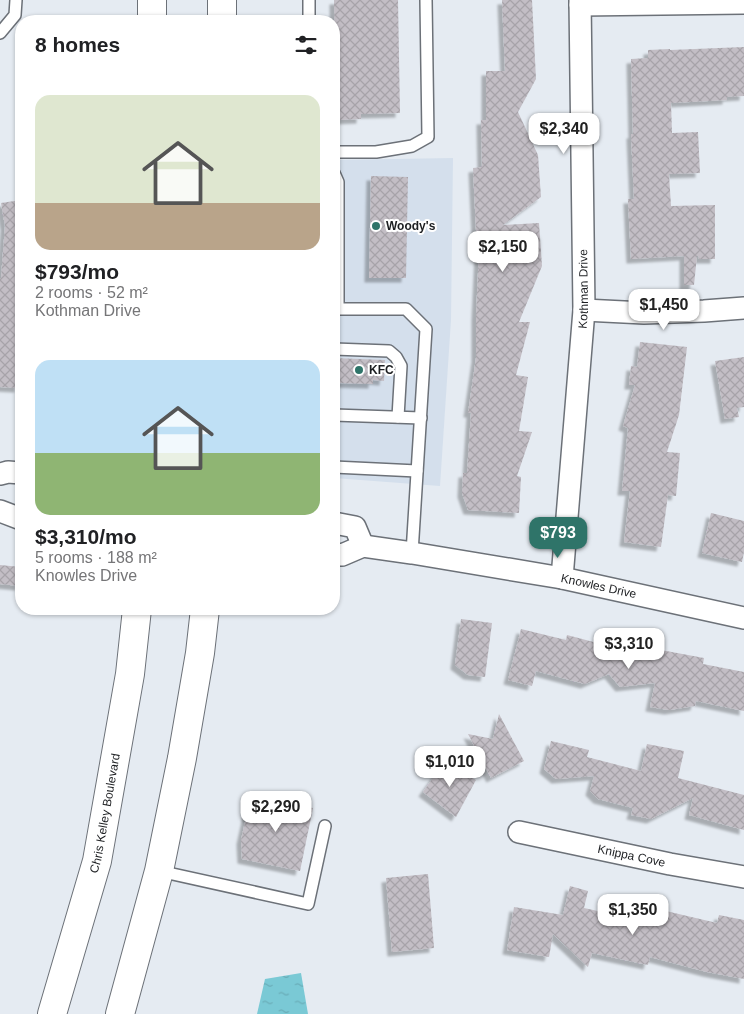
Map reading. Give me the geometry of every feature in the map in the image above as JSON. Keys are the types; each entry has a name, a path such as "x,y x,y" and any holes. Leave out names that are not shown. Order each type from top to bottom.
{"main road":[{"path":"152,0 152,15"},
{"path":"222,0 222,15"},
{"name":"Chris Kelley Boulevard","path":"52,1014 97,861 130,674 136,615"},
{"path":"120,1014 159,871 187,729 204,615"}],"street":[{"path":"580,3 744,3"},
{"name":"Kothman Drive","path":"562,578 584,310 580,3"},
{"path":"584,310 644,313 744,308"},
{"path":"0,474 15,473"},
{"path":"0,511 15,517"},
{"path":"340,525 355,527 363,546"},
{"name":"Knowles Drive","path":"340,555 363,546 412,553 562,578 744,618"},
{"name":"Knippa Cove","path":"519,832 670,864 744,877"}],"lane":[{"path":"0,33 15,15 16,0"},
{"path":"309,0 309,15"},
{"path":"340,152 376,152 412,146 428,137 426,0"},
{"path":"340,309 406,309 426,329 412,553"},
{"path":"340,348 389,351 396,357 401,366 398,417"},
{"path":"340,414 420,418"},
{"path":"340,467 418,471"},
{"path":"159,871 308,904 325,826"}],"shaded area":[{"path":"453,158 451,320 440,486 340,478 340,160"}],"water":[{"path":"301,973 308,1014 257,1014 265,979"}],"building":[{"path":"334,0 398,0 400,113 361,114 361,119 340,120 340,15 334,15"},
{"path":"502,0 532,0 536,79 518,112 538,155 541,197 503,225 539,223 542,266 519,322 530,322 516,375 528,377 519,431 532,432 517,476 521,477 519,513 468,510 462,493 463,473 467,473 471,413 468,413 476,358 479,251 477,251 473,168 482,167 481,120 486,120 486,71 505,71"},
{"path":"744,47 744,96 727,97 727,100 671,103 672,133 698,132 700,173 669,174 671,206 715,205 715,259 699,259 697,256 694,285 684,285 684,256 631,259 628,199 634,199 631,134 633,134 631,59 648,58 648,50"},
{"path":"371,176 408,177 406,278 369,278"},
{"path":"15,201 15,388 0,387 0,278 5,226 1,203"},
{"path":"640,342 687,347 679,415 667,452 680,453 676,496 668,495 661,547 624,542 630,491 622,491 628,428 623,426 635,385 629,385 631,366 637,367"},
{"path":"744,357 744,407 737,408 739,417 725,419 715,361"},
{"name":"KFC","path":"340,358 385,360 384,381 373,380 373,384 340,383"},
{"path":"711,513 744,521 744,552 742,562 702,553"},
{"path":"0,565 15,566 15,586 0,584"},
{"path":"461,619 492,623 485,677 468,675 455,665"},
{"path":"521,629 566,640 567,635 620,649 621,644 661,653 661,650 704,658 703,664 744,672 744,711 696,701 695,706 669,710 650,707 655,683 620,687 609,674 585,684 536,671 532,686 508,680"},
{"path":"499,714 524,761 491,778 468,734 493,739"},
{"path":"551,741 589,750 587,757 641,771 647,744 684,751 678,778 744,795 744,830 689,815 693,798 651,819 631,815 633,808 598,799 590,791 594,776 556,779 544,769"},
{"path":"444,762 476,780 456,817 423,792"},
{"path":"251,795 313,808 300,871 242,859 241,840"},
{"path":"428,874 434,948 392,952 386,878"},
{"path":"570,886 588,891 584,908 616,915 619,900 717,923 719,915 744,920 744,979 707,972 650,957 648,965 592,953 588,967 553,934 549,957 507,950 514,907 563,915"}],"place":[{"name":"Woody's","path":"376,226"},
{"name":"KFC","path":"359,370"}]}
